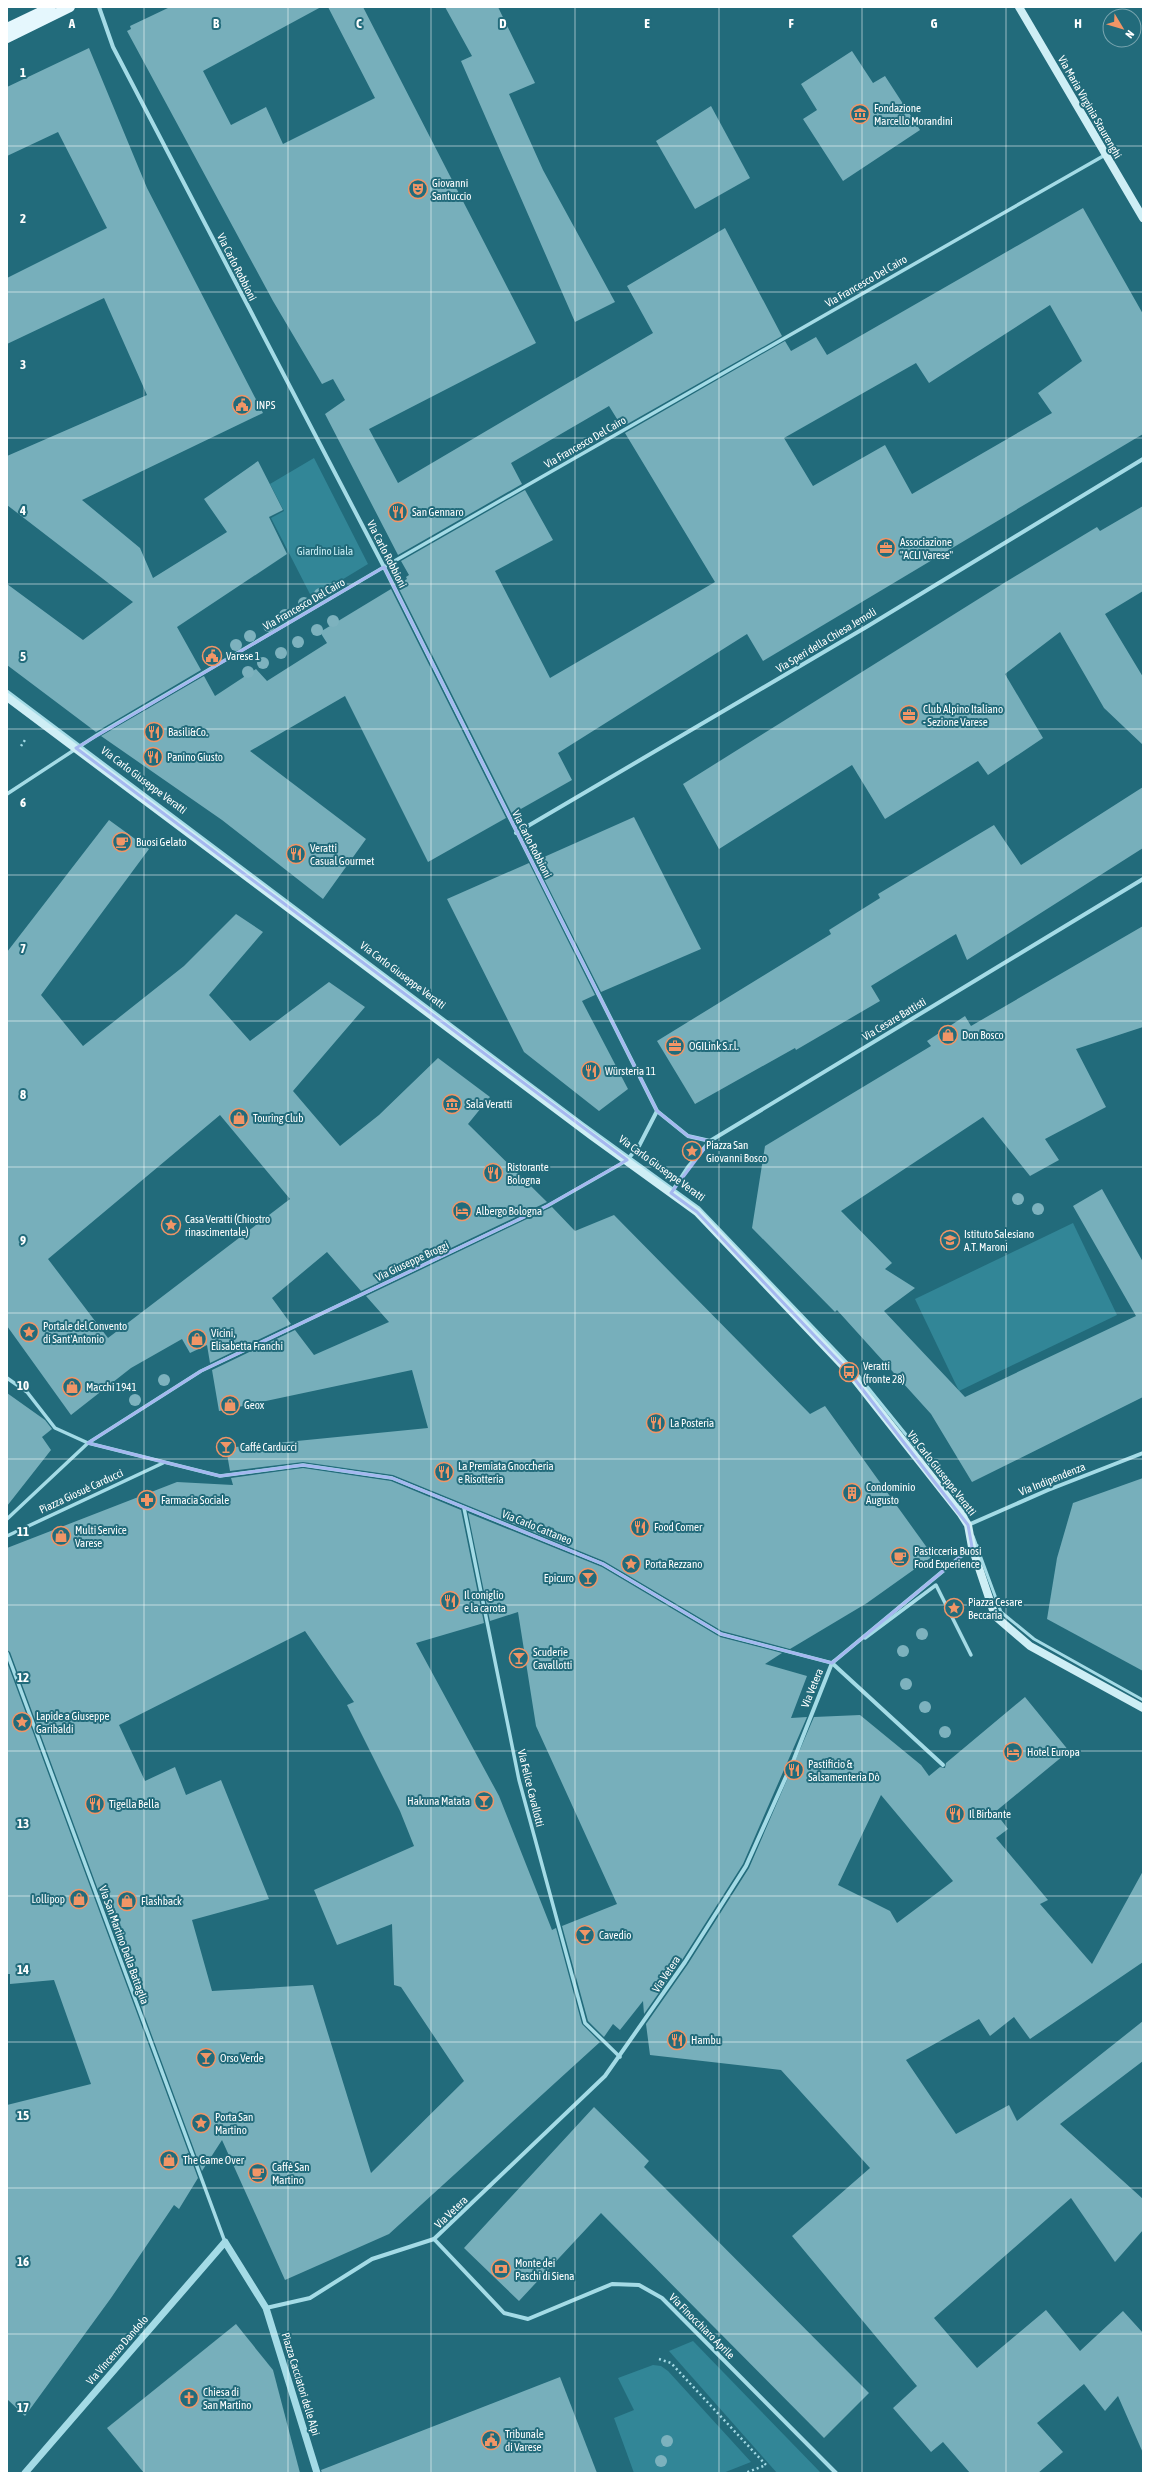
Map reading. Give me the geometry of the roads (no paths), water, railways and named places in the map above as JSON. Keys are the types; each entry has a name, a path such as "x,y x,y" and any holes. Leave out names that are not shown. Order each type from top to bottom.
{"main road":[{"path":"7,28 51,7"},
{"path":"7,38 70,7"},
{"name":"Via Maria Virginia Staurenghi","path":"1019,7 1104,155 1143,218"},
{"name":"Via Carlo Giuseppe Veratti","path":"7,697 79,747 592,1136 628,1159 672,1191 697,1212 849,1372 968,1525"},
{"path":"968,1525 995,1616 1030,1646 1061,1658 1143,1708"}],"street":[{"name":"Via Carlo Robbioni","path":"99,7 113,47 384,567 516,833 657,1111"},
{"name":"Via Francesco Del Cairo","path":"79,747 384,567 1104,155"},
{"name":"Via Speri della Chiesa Jemoli","path":"516,833 868,626 1143,459"},
{"path":"7,794 79,747"},
{"name":"Via Cesare Battisti","path":"672,1191 688,1167 710,1141 1143,879"},
{"path":"628,1159 639,1146 657,1111 688,1136 710,1141"},
{"name":"Via Giuseppe Broggi","path":"202,1371 548,1206 628,1159"},
{"name":"Piazza Giosuè Carducci","path":"7,1520 88,1443 202,1371"},
{"name":"Piazza Giosuè Carducci","path":"7,1378 27,1392 55,1428 88,1443 163,1463 220,1476"},
{"name":"Via Indipendenza","path":"968,1525 1048,1490 1143,1453"},
{"name":"Piazza Giosuè Carducci","path":"7,1536 163,1463"},
{"name":"Via Carlo Cattaneo","path":"220,1476 302,1465 392,1478 603,1564 721,1634 832,1663"},
{"name":"Via Felice Cavallotti","path":"464,1508 519,1780 585,2023 620,2057"},
{"path":"832,1663 975,1546"},
{"path":"832,1663 936,1585 971,1654"},
{"name":"Via San Martino Della Battaglia","path":"7,1653 225,2242"},
{"path":"832,1663 942,1766"},
{"name":"Via Vetera","path":"434,2240 606,2076 620,2057 685,1962 746,1866 794,1759 832,1663"},
{"path":"266,2308 310,2298 372,2259 434,2240"},
{"name":"Via Finocchiaro Aprile","path":"434,2240 504,2313 528,2319 612,2284 639,2285 662,2298 836,2473"},
{"name":"Piazza Cacciatori delle Alpi","path":"225,2242 266,2308 316,2469"},
{"name":"Via Vincenzo Dandolo","path":"25,2473 225,2242"}],"lane":[{"name":"Via Carlo Giuseppe Veratti","path":"7,691 79,747"},
{"path":"1061,1658 1143,1700"}],"place":[{"name":"Fondazione Marcello Morandini","path":"860,114"},
{"name":"Giovanni Santuccio","path":"418,189"},
{"name":"INPS","path":"242,405"},
{"name":"San Gennaro","path":"398,512"},
{"name":"Associazione \"ACLI Varese\"","path":"886,548"},
{"name":"Varese 1","path":"212,656"},
{"name":"Club Alpino Italiano - Sezione Varese","path":"909,715"},
{"name":"Basili&Co.","path":"154,732"},
{"name":"Panino Giusto","path":"153,757"},
{"name":"Buosi Gelato","path":"122,842"},
{"name":"Veratti Casual Gourmet","path":"296,854"},
{"name":"Don Bosco","path":"948,1035"},
{"name":"OGILink S.r.l.","path":"675,1046"},
{"name":"Würsteria 11","path":"591,1071"},
{"name":"Sala Veratti","path":"452,1104"},
{"name":"Touring Club","path":"239,1118"},
{"name":"Piazza San Giovanni Bosco","path":"692,1151"},
{"name":"Ristorante Bologna","path":"493,1173"},
{"name":"Albergo Bologna","path":"462,1211"},
{"name":"Casa Veratti (Chiostro rinascimentale)","path":"171,1225"},
{"name":"Istituto Salesiano A.T. Maroni","path":"950,1240"},
{"name":"Portale del Convento di Sant'Antonio","path":"29,1332"},
{"name":"Vicini, Elisabetta Franchi","path":"197,1339"},
{"name":"Veratti (fronte 28)","path":"849,1372"},
{"name":"Macchi 1941","path":"72,1387"},
{"name":"Geox","path":"230,1405"},
{"name":"La Posteria","path":"656,1423"},
{"name":"Caffé Carducci","path":"226,1447"},
{"name":"La Premiata Gnoccheria e Risotteria","path":"444,1472"},
{"name":"Condominio Augusto","path":"852,1493"},
{"name":"Farmacia Sociale","path":"147,1500"},
{"name":"Food Corner","path":"640,1527"},
{"name":"Multi Service Varese","path":"61,1536"},
{"name":"Pasticceria Buosi Food Experience","path":"900,1557"},
{"name":"Porta Rezzano","path":"631,1564"},
{"name":"Epicuro","path":"588,1578"},
{"name":"Il coniglio e la carota","path":"450,1601"},
{"name":"Piazza Cesare Beccaria","path":"954,1608"},
{"name":"Scuderie Cavallotti","path":"519,1658"},
{"name":"Lapide a Giuseppe Garibaldi","path":"22,1722"},
{"name":"Hotel Europa","path":"1013,1752"},
{"name":"Pastificio & Salsamenteria Dò","path":"794,1770"},
{"name":"Hakuna Matata","path":"484,1801"},
{"name":"Tigella Bella","path":"95,1804"},
{"name":"Il Birbante","path":"955,1814"},
{"name":"Lollipop","path":"79,1899"},
{"name":"Flashback","path":"127,1901"},
{"name":"Cavedio","path":"585,1935"},
{"name":"Hambu","path":"677,2040"},
{"name":"Orso Verde","path":"206,2058"},
{"name":"Porta San Martino","path":"201,2123"},
{"name":"The Game Over","path":"169,2160"},
{"name":"Caffè San Martino","path":"258,2173"},
{"name":"Monte dei Paschi di Siena","path":"501,2269"},
{"name":"Chiesa di San Martino","path":"189,2398"},
{"name":"Tribunale di Varese","path":"491,2440"}],"park label":[{"name":"Giardino Liala","path":"325,551"}]}
